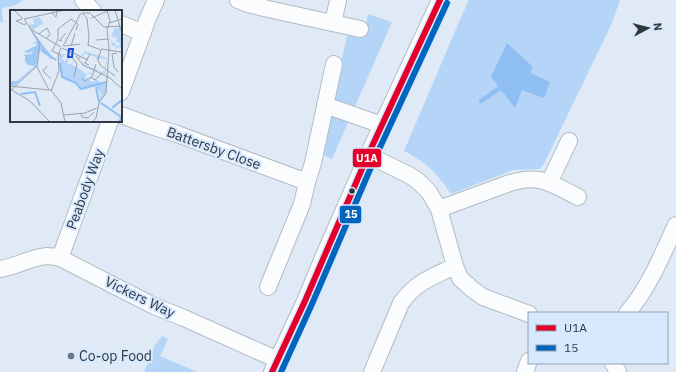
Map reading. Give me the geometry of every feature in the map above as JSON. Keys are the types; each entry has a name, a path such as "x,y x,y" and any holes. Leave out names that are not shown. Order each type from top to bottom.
{"street":[{"path":"83,0 92,10"},
{"path":"122,89 142,33 156,0"},
{"path":"238,0 268,9 360,29"},
{"path":"333,22 338,0"},
{"path":"275,366 305,301 368,155 440,0"},
{"path":"122,24 142,33"},
{"path":"268,287 302,204 307,182 314,163 334,64"},
{"path":"325,105 382,125"},
{"name":"Battersby Close","path":"122,115 307,182"},
{"name":"Peabody Way","path":"60,258 110,122"},
{"path":"549,183 569,141"},
{"path":"368,155 400,170 418,181 429,192 439,209 455,266 460,278 483,297 528,314"},
{"path":"439,209 518,180 528,179 538,179 578,197"},
{"path":"628,312 646,288 676,225"},
{"name":"Vickers Way","path":"0,269 15,266 36,258 48,256 60,258 154,306 184,318 275,366"},
{"path":"372,372 401,303 405,297 416,285 455,266"}],"shaded area":[{"path":"0,0 23,0 13,6 2,8 3,22 0,22"},
{"path":"469,0 620,0 611,25 545,162 540,169 513,170 451,194 441,180 430,169 404,151"},
{"path":"368,14 392,22 332,159 321,154 347,36 363,37"},
{"path":"507,43 533,67 530,73 550,82 544,98 522,90 515,108 491,77"},
{"path":"162,336 168,339 160,356 197,372 144,372 155,345"}],"waterway":[{"path":"481,101 500,88"}],"transit line":[{"name":"U1A","path":"272,372 305,301 368,155 440,0"},
{"name":"15","path":"281,372 375,158 447,3"}],"place":[{"name":"Co-op Food","path":"71,356"}]}
